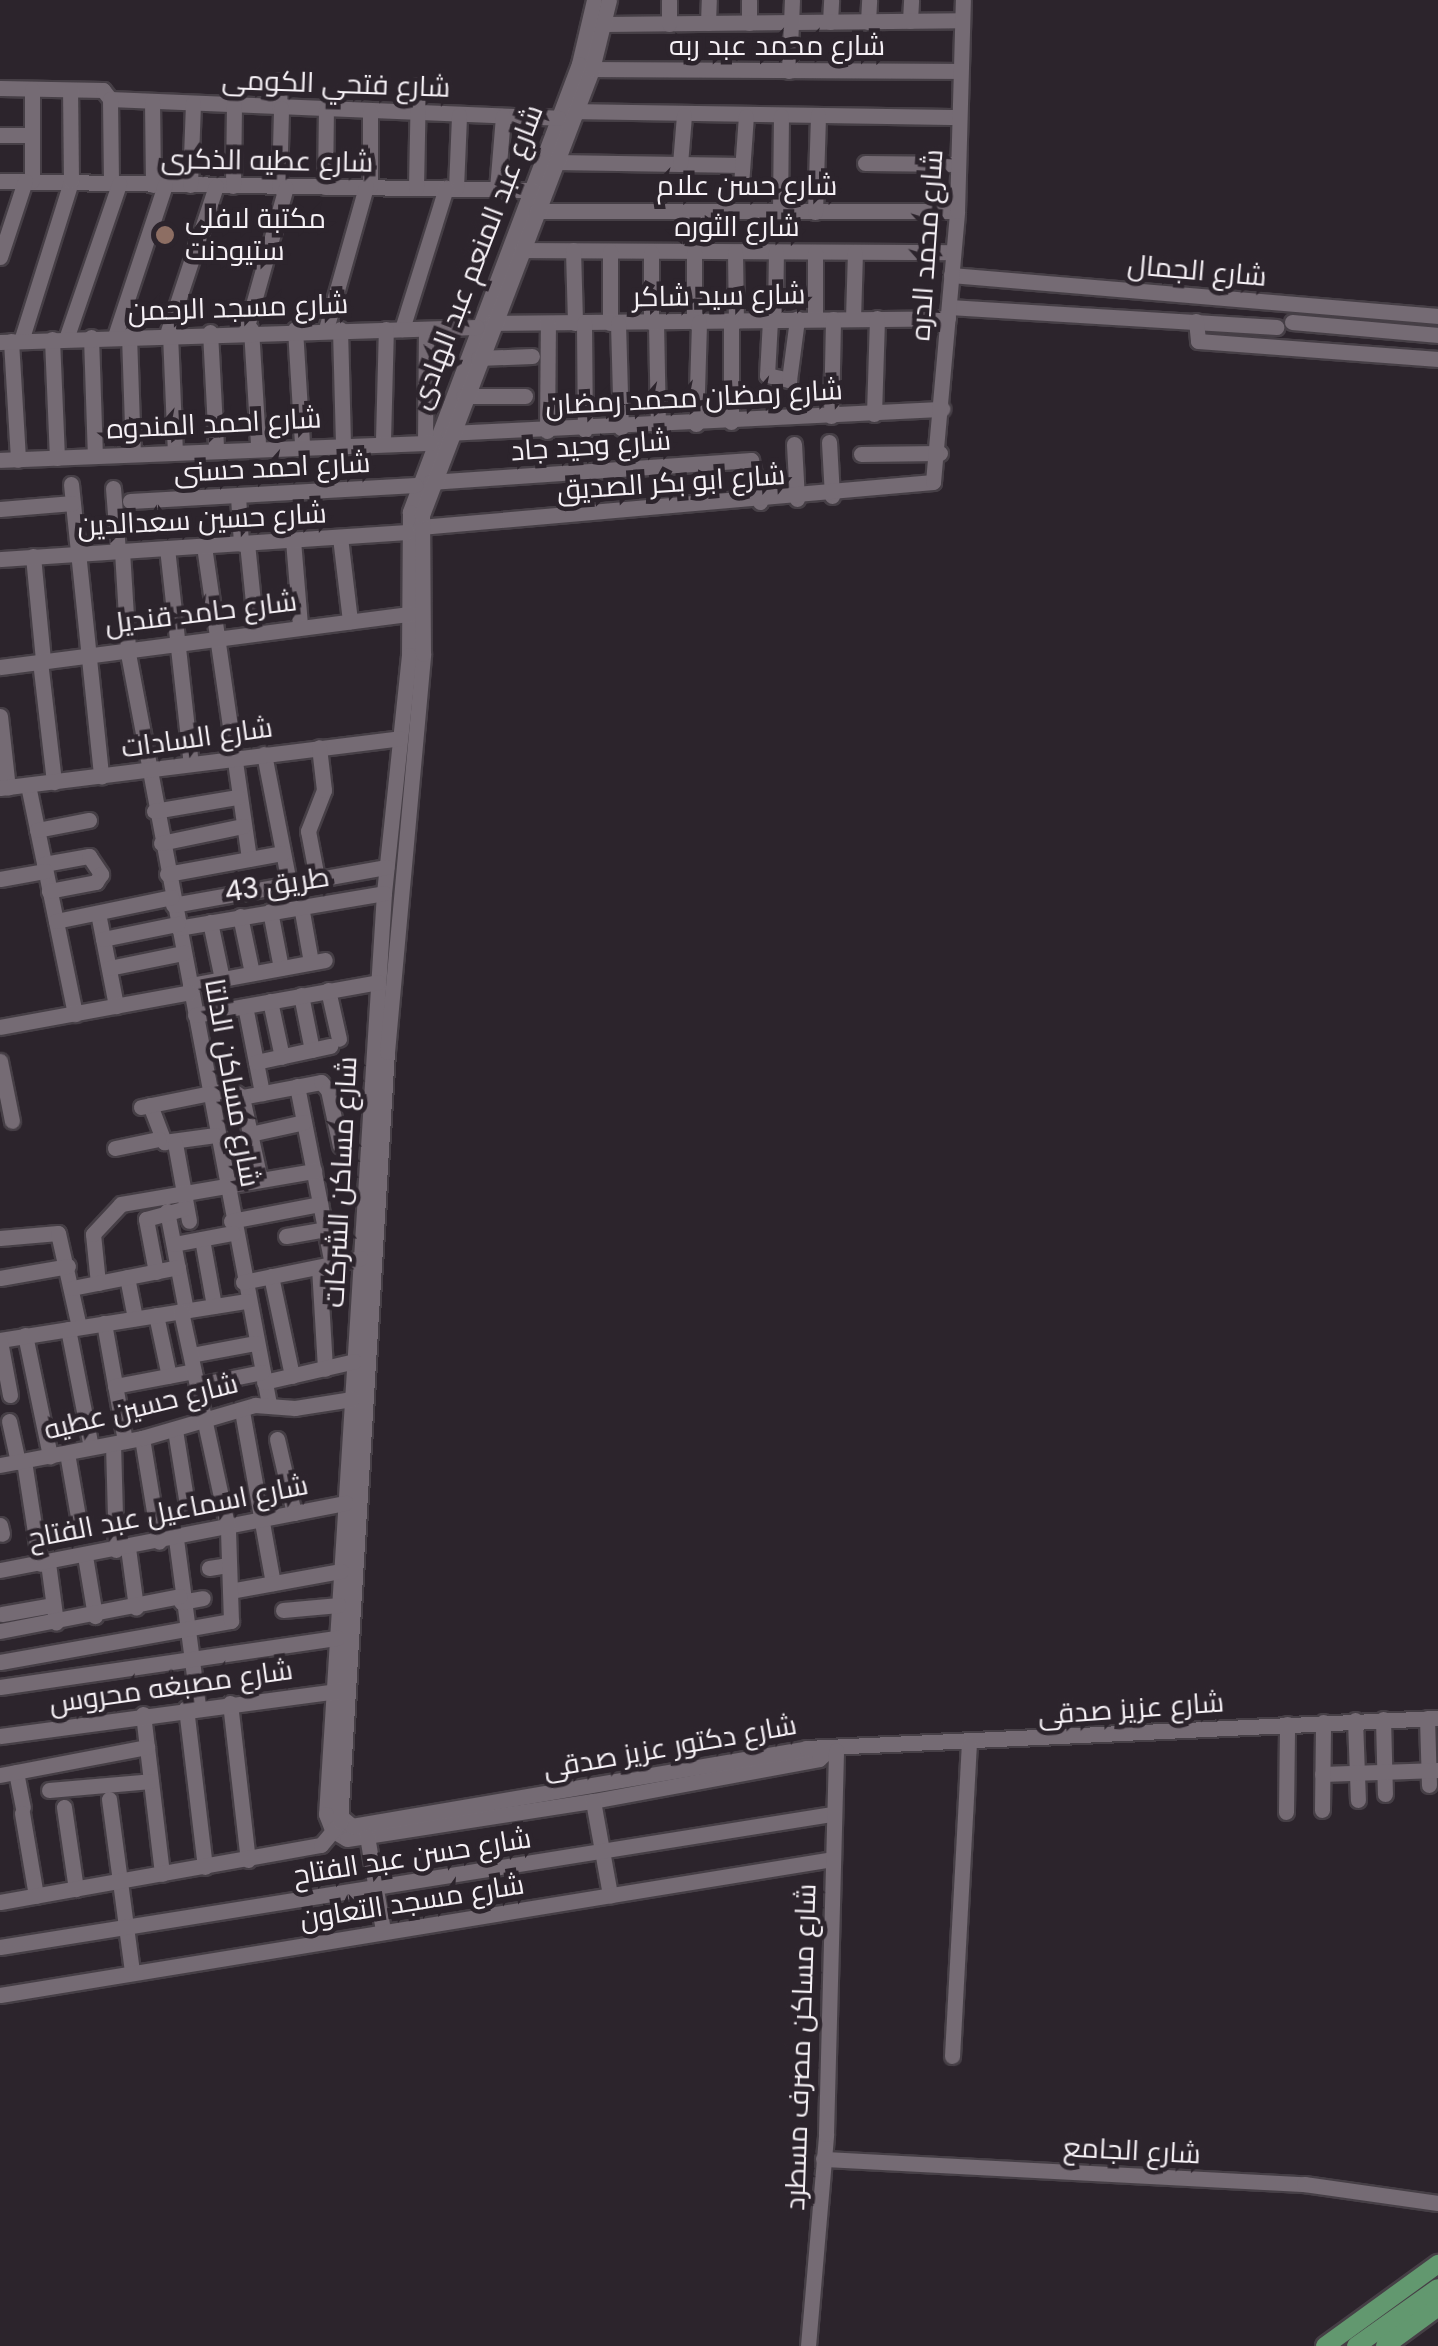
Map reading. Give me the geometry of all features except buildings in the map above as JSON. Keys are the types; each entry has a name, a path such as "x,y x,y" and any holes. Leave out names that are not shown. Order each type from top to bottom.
{"main road":[{"path":"1324,2346 1438,2264"},
{"path":"1356,2346 1438,2288"},
{"path":"1385,2346 1438,2307"}],"street":[{"name":"شارع عبد المنعم عبد الهادى","path":"423,484 478,358 485,325 559,118 594,0"},
{"name":"شارع عبد المنعم عبد الهادى","path":"414,530 428,442 521,250 592,70 609,0"},
{"path":"669,24 670,0"},
{"path":"708,23 709,0"},
{"path":"749,0 749,23"},
{"path":"789,72 792,0"},
{"path":"830,0 830,22"},
{"path":"868,0 868,22"},
{"path":"910,21 911,0"},
{"name":"شارع محمد الدره","path":"926,487 938,475 940,453 957,211 964,0"},
{"path":"604,24 962,20"},
{"name":"شارع محمد عبد ربه","path":"592,70 960,71"},
{"path":"258,446 248,330 283,187 280,82"},
{"path":"416,188 418,86"},
{"name":"شارع فتحي الكومى","path":"0,88 102,90 110,99 559,118"},
{"path":"0,257 5,224 28,181 32,89"},
{"path":"18,460 11,341 71,181 70,90"},
{"path":"57,458 59,339 115,184 110,99"},
{"path":"133,453 122,336 159,185 152,101"},
{"path":"190,185 192,103"},
{"path":"234,105 234,186"},
{"path":"325,187 326,109"},
{"path":"343,442 333,329 368,187 370,111"},
{"path":"576,111 684,116 959,117"},
{"path":"383,440 394,329 451,188 458,114"},
{"path":"497,189 504,116"},
{"path":"680,164 684,116"},
{"path":"741,185 746,116"},
{"path":"780,211 781,116"},
{"path":"815,212 818,116"},
{"path":"0,135 32,135"},
{"path":"556,162 742,165"},
{"path":"864,162 958,164"},
{"name":"شارع عطيه الذكرى","path":"0,181 533,190"},
{"path":"175,450 168,334 216,186"},
{"name":"شارع حسن علام","path":"536,212 957,211"},
{"name":"شارع الثوره","path":"521,250 954,252"},
{"path":"573,250 585,430"},
{"path":"610,251 620,428"},
{"path":"651,252 658,426"},
{"path":"694,252 696,424"},
{"path":"731,422 735,252"},
{"path":"776,252 771,380 793,377 797,319"},
{"path":"815,319 816,252"},
{"path":"853,319 855,252"},
{"name":"شارع الجمال","path":"951,276 1438,318 1436,359"},
{"path":"1275,347 1284,324 1277,302"},
{"name":"شارع سيد شاكر","path":"485,325 853,319 948,312 1185,326 1196,321 1438,334"},
{"path":"1397,331 1399,312"},
{"path":"874,414 877,318"},
{"path":"831,416 833,319"},
{"path":"1196,321 1198,341 1436,359"},
{"path":"547,431 548,324"},
{"name":"شارع مسجد الرحمن","path":"11,341 485,325"},
{"path":"1354,353 1356,327"},
{"path":"426,329 428,442"},
{"path":"295,330 302,443"},
{"path":"210,332 216,448"},
{"path":"91,338 95,456"},
{"path":"478,358 513,364 532,356"},
{"path":"463,396 525,396"},
{"name":"شارع رمضان محمد رمضان","path":"448,433 585,430 942,409"},
{"name":"شارع احمد المندوه","path":"0,460 302,443 428,442"},
{"path":"829,442 832,496"},
{"path":"794,444 797,499"},
{"path":"861,454 940,453"},
{"name":"شارع وحيد جاد","path":"423,484 753,455 760,502"},
{"path":"71,484 101,776"},
{"name":"شارع احمد حسنى","path":"130,502 423,484"},
{"name":"شارع ابو بكر الصديق","path":"414,530 926,487"},
{"name":"شارع مساكن الدلتا","path":"113,488 128,648 146,770 269,1404"},
{"path":"238,496 256,632"},
{"path":"0,508 73,503"},
{"name":"شارع حسين سعدالدين","path":"0,559 414,530"},
{"name":"شارع مساكن الشركات","path":"340,1816 341,1690 380,1052 378,982 414,530"},
{"name":"شارع مساكن الشركات","path":"334,1834 326,1814 341,1690 337,1638 367,1141 423,654 414,530"},
{"path":"340,537 350,621"},
{"path":"294,540 300,626"},
{"path":"204,546 231,758 249,859"},
{"path":"167,548 173,642 191,764"},
{"path":"33,556 54,782"},
{"name":"شارع حامد قنديل","path":"0,667 88,652 410,614"},
{"path":"0,716 4,788"},
{"name":"شارع السادات","path":"4,788 400,738"},
{"path":"318,878 308,831 324,790 319,747"},
{"path":"264,754 288,883"},
{"path":"28,785 75,1014"},
{"path":"154,811 238,796"},
{"path":"37,830 89,820"},
{"path":"160,843 243,826"},
{"path":"167,874 283,853"},
{"path":"0,879 84,856 98,860 100,878 50,891"},
{"path":"56,922 98,912 388,867"},
{"name":"طريق 43","path":"103,939 384,894"},
{"path":"0,1027 116,1006 222,979 318,961 300,906"},
{"path":"270,911 281,968"},
{"path":"98,912 116,1006"},
{"path":"240,916 259,1003 256,1062 262,1093"},
{"path":"210,922 222,979"},
{"path":"109,968 183,953"},
{"path":"195,1016 378,982"},
{"path":"256,1062 334,1042 328,990"},
{"path":"301,995 312,1050"},
{"path":"259,1003 282,1056"},
{"path":"0,1061 12,1121"},
{"path":"242,1097 297,1086 325,1085 340,1146"},
{"path":"297,1086 325,1229 324,1369"},
{"path":"186,1207 167,1141 146,1106 234,1089 242,1097 260,1179"},
{"path":"250,1134 304,1122"},
{"path":"115,1148 216,1135"},
{"path":"310,1151 367,1141"},
{"path":"156,1272 146,1219 186,1207 225,1185 314,1170"},
{"path":"98,1283 92,1248 99,1221 134,1200 186,1207"},
{"path":"174,1244 202,1239 231,1223 320,1202"},
{"path":"0,1662 228,1625 232,1616 228,1529 194,1370 168,1211"},
{"path":"0,1238 49,1229 58,1233 72,1288 73,1328 91,1448"},
{"path":"286,1236 325,1229"},
{"path":"202,1239 214,1306"},
{"path":"243,1282 361,1258"},
{"path":"0,1278 68,1266"},
{"path":"72,1288 178,1267"},
{"path":"271,1276 292,1376"},
{"path":"127,1277 135,1318"},
{"path":"10,1395 0,1340 247,1301"},
{"path":"156,1315 169,1376"},
{"path":"104,1323 127,1441 158,1542"},
{"path":"24,1335 78,1518"},
{"path":"115,1386 194,1370 256,1343"},
{"path":"194,1370 292,1376 354,1361"},
{"name":"شارع حسين عطيه","path":"0,1464 127,1441 269,1404 295,1408 352,1399"},
{"path":"242,1411 266,1520 274,1583"},
{"path":"9,1421 56,1622"},
{"path":"175,1430 187,1505"},
{"path":"277,1439 294,1513"},
{"path":"127,1441 122,1549 136,1607"},
{"name":"شارع اسماعيل عبد الفتاح","path":"0,1570 228,1529 346,1503"},
{"path":"176,1539 205,1867"},
{"path":"86,1556 95,1616"},
{"path":"209,1568 229,1565"},
{"path":"230,1591 341,1571"},
{"path":"2,1619 56,1622 202,1598"},
{"path":"283,1610 339,1604"},
{"path":"2,1619 54,1605"},
{"path":"0,1687 188,1656 337,1638"},
{"name":"شارع مصبغه محروس","path":"0,1736 192,1707 341,1690"},
{"path":"230,1703 248,1860"},
{"path":"143,1714 162,1874"},
{"path":"1322,1774 1432,1775 1432,1718"},
{"name":"شارع عزيز صدقى","path":"832,1750 1432,1718"},
{"path":"1382,1719 1384,1794"},
{"path":"1356,1720 1358,1800"},
{"path":"1322,1810 1323,1722"},
{"path":"1286,1724 1286,1812"},
{"path":"952,2056 970,1744"},
{"path":"36,1896 22,1810 8,1773 147,1747"},
{"name":"شارع دكتور عزيز صدقى","path":"340,1816 352,1826 806,1748 832,1750"},
{"name":"شارع دكتور عزيز صدقى","path":"0,1902 248,1860 321,1845 334,1834 367,1836 593,1801 820,1759 832,1750"},
{"name":"شارع مساكن مصرف مسطرد","path":"808,2346 824,2159 832,1750"},
{"path":"83,1758 88,1786"},
{"path":"44,1766 76,1889"},
{"path":"55,1799 88,1786 151,1782"},
{"path":"108,1799 132,1972"},
{"path":"593,1801 610,1895"},
{"name":"شارع حسن عبد الفتاح","path":"0,1948 832,1814"},
{"path":"334,1834 340,1816"},
{"path":"367,1836 384,1932"},
{"name":"شارع مسجد التعاون","path":"0,1995 832,1859"},
{"name":"شارع الجامع","path":"824,2159 1304,2184 1438,2203"}],"place":[{"name":"مكتبة لافلى ستيودنت","path":"165,235"}]}
